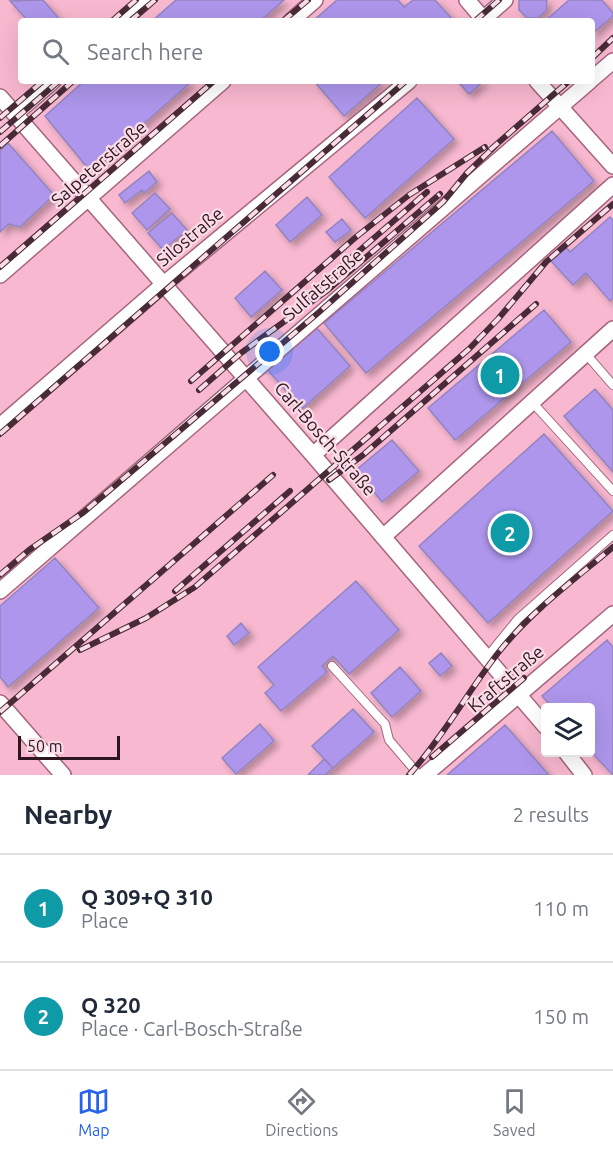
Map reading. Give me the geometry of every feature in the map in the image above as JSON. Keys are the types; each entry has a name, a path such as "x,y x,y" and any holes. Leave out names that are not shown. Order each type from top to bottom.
{"street":[{"path":"125,18 146,0"},
{"path":"294,18 315,0"},
{"path":"467,0 481,18"},
{"path":"485,18 505,0"},
{"name":"Sulfatstraße","path":"595,77 613,61"},
{"path":"15,114 50,84"},
{"name":"Salpeterstraße","path":"0,275 220,84"},
{"name":"Silostraße","path":"0,426 164,284 405,84"},
{"path":"540,84 613,166"},
{"name":"Sulfatstraße","path":"0,591 587,84"},
{"name":"Carl-Bosch-Straße","path":"0,97 313,454 541,722"},
{"path":"313,454 613,185"},
{"path":"383,537 613,329"},
{"name":"Kraftstraße","path":"425,775 613,614"},
{"path":"3,713 63,775"},
{"path":"569,757 584,775"}],"lane":[{"path":"586,354 613,385"},
{"path":"532,402 613,491"},
{"path":"487,657 518,620 613,535"},
{"path":"332,666 385,724 389,740 419,775"}],"shaded area":[{"path":"0,0 613,0 613,775 0,775"}],"building":[{"path":"43,0 58,18 25,18 10,1"},
{"path":"176,0 284,0 263,18 155,18"},
{"path":"337,0 398,0 404,7 413,0 435,0 451,18 316,18"},
{"path":"519,0 547,0 546,11 538,18 527,18 519,10"},
{"path":"569,0 602,0 613,13 613,16 595,31 595,18 548,18"},
{"path":"81,84 189,84 90,171 45,116"},
{"path":"317,84 381,84 344,116"},
{"path":"460,84 481,84 469,94"},
{"path":"417,98 454,139 365,218 329,177"},
{"path":"552,131 594,181 366,373 324,323"},
{"path":"8,143 54,195 20,227 9,224 0,232 0,151"},
{"path":"149,171 157,182 144,193 142,190 125,203 119,195"},
{"path":"155,193 170,209 147,230 132,213"},
{"path":"307,197 322,215 290,242 276,225"},
{"path":"172,213 187,230 163,250 148,233"},
{"path":"610,217 613,220 613,298 610,301 586,273 573,285 550,260 565,246 570,252"},
{"path":"342,219 351,230 335,242 326,232"},
{"path":"265,271 282,290 251,317 235,298"},
{"path":"544,310 571,342 455,440 428,408"},
{"path":"315,326 350,366 302,409 266,368"},
{"path":"595,389 613,410 613,472 564,416"},
{"path":"544,434 613,511 488,623 419,546"},
{"path":"392,440 419,471 382,502 356,470"},
{"path":"55,558 99,608 8,687 0,677 0,606"},
{"path":"356,581 399,630 349,674 333,656 322,666 327,672 281,711 265,693 274,685 258,667"},
{"path":"241,623 249,633 234,645 227,636"},
{"path":"607,640 613,647 613,775 595,756 595,703 548,703 542,696"},
{"path":"441,653 452,666 440,676 429,663"},
{"path":"400,667 421,691 392,717 371,693"},
{"path":"353,709 374,732 333,768 312,746"},
{"path":"260,724 274,741 236,774 222,758"},
{"path":"505,725 549,775 447,775"},
{"path":"324,759 333,768 325,775 308,775"}],"railway":[{"path":"115,18 136,0"},
{"path":"134,18 155,0"},
{"path":"287,18 308,0"},
{"path":"478,18 499,0"},
{"path":"595,55 613,38"},
{"path":"0,118 40,84"},
{"path":"0,132 56,84"},
{"path":"0,146 70,84"},
{"path":"0,267 211,84"},
{"path":"0,434 403,84"},
{"path":"490,150 566,84"},
{"path":"0,575 29,550 84,512 318,313 443,202 467,173 496,145"},
{"path":"191,381 356,237 409,195 485,147"},
{"path":"298,304 427,192"},
{"path":"199,390 241,353 329,289 440,194"},
{"path":"80,650 146,618 195,587 469,349 498,319 546,262 613,204"},
{"path":"329,480 363,455 536,304"},
{"path":"0,712 273,475"},
{"path":"175,591 290,491"},
{"path":"409,775 433,746 487,668 511,638 553,597 613,547"},
{"path":"432,757 524,678"}],"place":[{"name":"Q 309+Q 310","path":"500,375"},
{"name":"Q 320","path":"510,533"}]}
